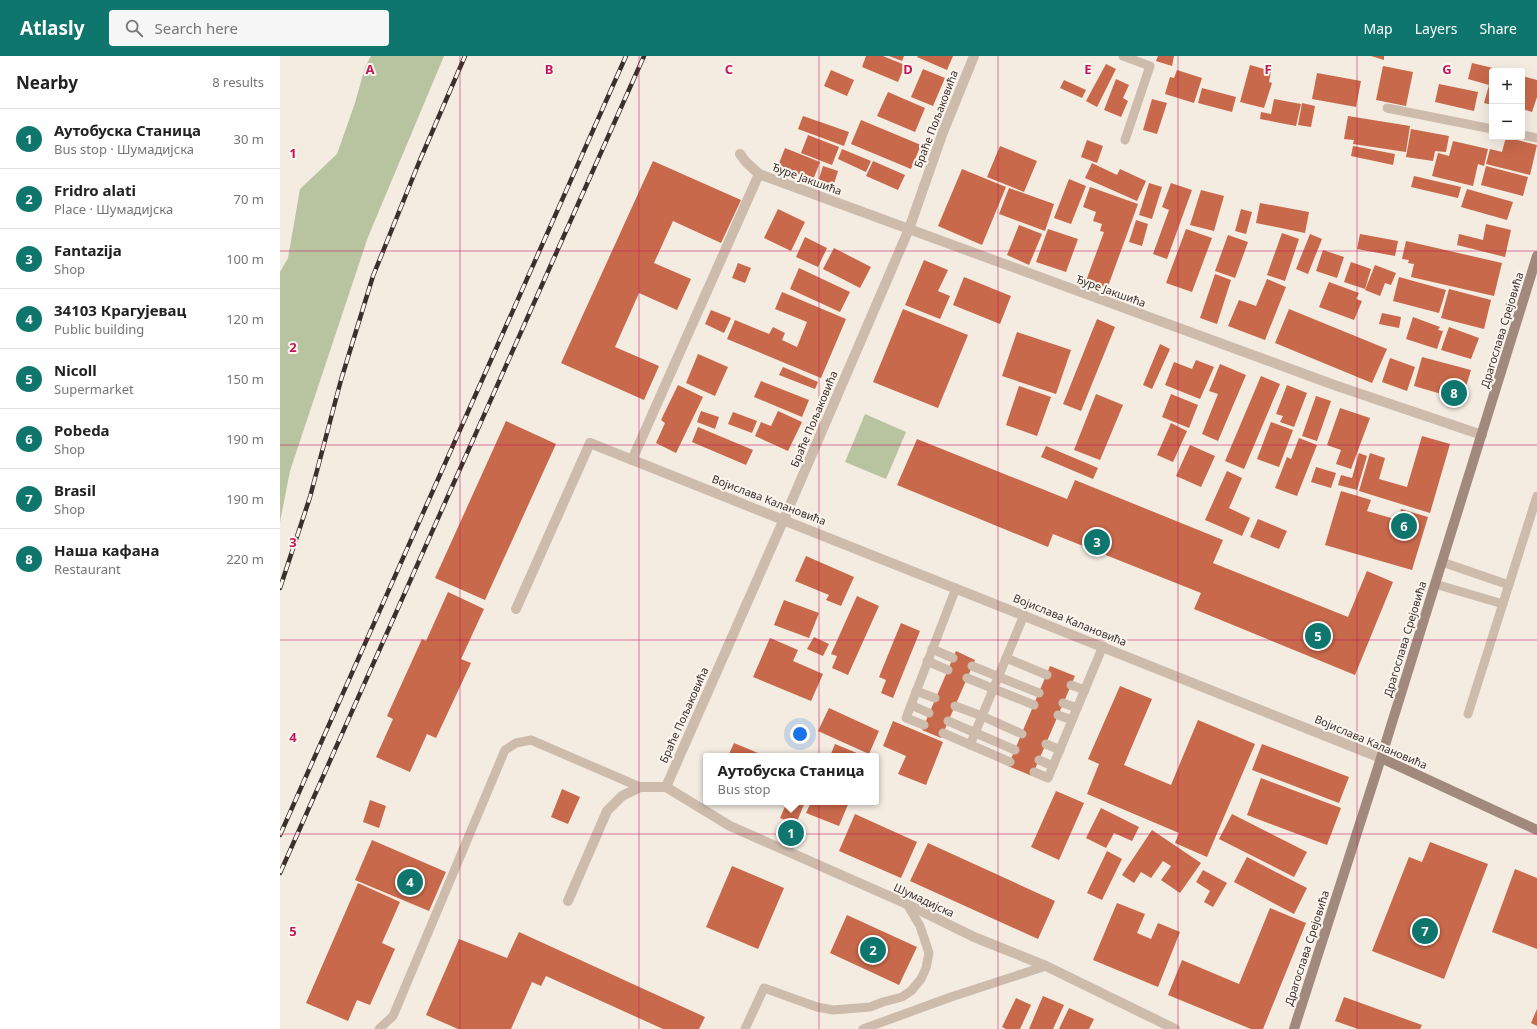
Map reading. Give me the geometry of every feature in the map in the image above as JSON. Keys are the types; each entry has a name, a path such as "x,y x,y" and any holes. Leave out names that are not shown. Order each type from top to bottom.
{"main road":[{"name":"Драгослава Срејовића","path":"1294,1029 1381,758 1537,256"},
{"name":"Војислава Калановића","path":"1381,758 1537,830"}],"street":[{"name":"Браће Пољаковића","path":"666,787 784,519 908,229 943,132 974,56"},
{"name":"Ђуре Јакшића","path":"740,154 759,174 1338,386 1482,435"},
{"path":"632,460 759,174"},
{"name":"Војислава Калановића","path":"516,609 590,443 1103,646 1381,758"},
{"path":"568,901 607,811 622,796 640,787 666,787"},
{"name":"Шумадијска","path":"666,787 730,826 907,904 974,936 1046,966 1175,1029"}],"lane":[{"path":"1123,56 1150,66 1125,140"},
{"path":"1387,108 1489,128"},
{"path":"1525,136 1537,138"},
{"path":"1468,714 1537,496"},
{"path":"1442,562 1509,585"},
{"path":"1435,584 1503,604"},
{"path":"924,725 906,718 956,588"},
{"path":"970,745 1024,615"},
{"path":"1034,772 1048,778 1103,646"},
{"path":"932,649 953,658"},
{"path":"1006,658 1047,675"},
{"path":"928,661 948,670"},
{"path":"972,666 1039,693"},
{"path":"967,678 1034,705"},
{"path":"1071,685 1085,690"},
{"path":"916,691 935,698"},
{"path":"1063,703 1077,708"},
{"path":"911,706 929,713"},
{"path":"955,706 1022,734"},
{"path":"1058,715 1072,720"},
{"path":"948,721 1015,750"},
{"path":"943,733 1010,762"},
{"path":"379,1029 393,1016 505,750 516,743 531,740 640,787"},
{"path":"1046,744 1060,750"},
{"path":"1039,760 1053,766"},
{"path":"745,1029 764,988 817,1008 833,1010 870,1008 883,1002 902,997 911,991 921,979 930,953 920,926 907,904"},
{"path":"863,1029 1046,966"}],"green space":[{"path":"371,56 444,56 368,237 290,471 280,522 280,272 288,258 300,189 337,154 355,103 365,67"},
{"path":"865,414 906,432 886,479 845,462"}],"building":[{"path":"866,56 883,56 905,65 898,82 862,67"},
{"path":"889,56 904,56 902,61"},
{"path":"953,56 947,70 917,57"},
{"path":"1158,56 1174,56 1172,66 1156,61"},
{"path":"1371,56 1384,56 1384,60"},
{"path":"1472,63 1493,68 1489,68 1489,85 1468,79"},
{"path":"1106,64 1116,69 1097,107 1086,101"},
{"path":"1250,65 1271,71 1269,82 1272,83 1264,108 1240,102"},
{"path":"1383,66 1413,72 1406,106 1376,100"},
{"path":"923,69 945,78 933,106 911,97"},
{"path":"831,70 854,80 847,96 824,86"},
{"path":"1177,70 1202,78 1194,103 1165,94 1170,77 1174,78"},
{"path":"1317,73 1361,81 1356,107 1312,99"},
{"path":"1525,77 1537,80 1537,97 1532,112 1525,110"},
{"path":"1116,79 1129,85 1123,98 1128,101 1121,117 1104,110"},
{"path":"1064,80 1086,90 1082,98 1060,88"},
{"path":"1439,84 1478,92 1474,111 1435,102"},
{"path":"1489,85 1489,104 1484,103"},
{"path":"1202,88 1236,97 1232,112 1198,103"},
{"path":"888,92 925,108 915,132 877,116"},
{"path":"1152,99 1167,103 1157,134 1143,130"},
{"path":"1274,99 1301,104 1296,126 1260,119 1261,112 1271,114"},
{"path":"1302,103 1315,106 1311,127 1298,125"},
{"path":"803,116 849,132 844,146 798,129"},
{"path":"1348,116 1410,126 1406,152 1353,144 1354,140 1344,139"},
{"path":"861,120 921,145 911,169 851,144"},
{"path":"1411,129 1449,136 1446,152 1435,151 1433,161 1406,157"},
{"path":"808,135 839,147 832,165 801,153"},
{"path":"1087,140 1103,146 1097,163 1081,157"},
{"path":"1505,140 1518,140 1537,145 1530,175 1486,164 1490,149 1502,152"},
{"path":"1453,141 1488,149 1484,166 1478,164 1473,186 1432,176 1438,153 1449,156"},
{"path":"1000,146 1037,161 1024,192 987,177"},
{"path":"1353,146 1395,154 1393,165 1351,156"},
{"path":"785,148 820,162 813,180 778,166"},
{"path":"842,149 871,161 866,172 838,159"},
{"path":"653,161 741,200 721,243 673,221 654,263 691,279 677,310 639,293 615,347 659,366 644,400 561,363"},
{"path":"873,161 905,175 898,190 866,176"},
{"path":"1092,163 1117,175 1120,169 1146,181 1137,201 1085,178"},
{"path":"823,166 838,171 832,190 817,185"},
{"path":"1486,166 1528,177 1523,196 1481,185"},
{"path":"962,169 1006,187 982,245 938,226"},
{"path":"1414,176 1461,187 1458,198 1411,187"},
{"path":"1069,179 1086,186 1071,224 1054,218"},
{"path":"1149,183 1162,187 1152,219 1139,215"},
{"path":"1171,183 1192,190 1167,259 1153,254 1169,210 1162,207"},
{"path":"1090,187 1138,204 1107,289 1086,281 1104,232 1100,231 1102,224 1093,221 1096,212 1083,207"},
{"path":"1009,188 1054,204 1045,231 999,214"},
{"path":"1467,189 1513,202 1507,220 1461,207"},
{"path":"1201,190 1224,196 1214,231 1190,225"},
{"path":"1260,203 1309,212 1305,233 1256,223"},
{"path":"778,209 805,222 791,251 764,238"},
{"path":"1241,209 1252,212 1246,234 1235,231"},
{"path":"1136,220 1148,224 1142,246 1129,242"},
{"path":"1486,224 1511,230 1505,257 1457,245 1459,234 1483,240"},
{"path":"1019,225 1042,234 1029,265 1007,255"},
{"path":"1048,229 1078,239 1066,272 1036,262"},
{"path":"1186,229 1212,238 1192,292 1166,283"},
{"path":"1282,233 1299,239 1285,281 1267,275"},
{"path":"1310,234 1322,239 1308,274 1296,269"},
{"path":"1360,234 1398,241 1395,256 1357,249"},
{"path":"1228,235 1248,242 1235,278 1215,271"},
{"path":"805,237 827,248 818,267 796,257"},
{"path":"1406,241 1502,263 1494,296 1411,277 1414,264 1408,263 1409,260 1402,259"},
{"path":"834,248 871,267 860,288 823,269"},
{"path":"1323,250 1344,257 1337,278 1316,271"},
{"path":"924,260 948,270 938,291 950,296 940,319 905,305"},
{"path":"1351,262 1371,269 1365,289 1344,282"},
{"path":"738,263 751,268 745,283 732,278"},
{"path":"1375,265 1396,273 1391,285 1385,283 1380,296 1365,290"},
{"path":"799,268 850,292 840,312 790,289"},
{"path":"1215,274 1231,280 1217,324 1200,318"},
{"path":"964,277 1011,296 1000,324 953,305"},
{"path":"1399,277 1446,290 1439,313 1393,301"},
{"path":"1267,279 1286,287 1265,340 1228,326 1239,300 1256,306"},
{"path":"1329,282 1359,293 1356,299 1362,301 1354,320 1319,307"},
{"path":"1449,289 1491,300 1484,329 1441,318"},
{"path":"782,292 846,319 821,378 727,339 735,320 769,334 773,327 785,333 782,340 797,347 807,322 775,309"},
{"path":"903,309 968,335 938,408 873,382"},
{"path":"1289,309 1387,349 1372,383 1275,343"},
{"path":"711,310 731,318 724,333 705,324"},
{"path":"1382,313 1401,317 1399,328 1379,324"},
{"path":"1413,317 1440,327 1438,330 1443,331 1437,349 1406,339"},
{"path":"1097,319 1115,327 1081,411 1063,404"},
{"path":"1449,327 1479,338 1471,359 1441,350"},
{"path":"1017,332 1071,350 1056,394 1002,376"},
{"path":"1160,344 1170,349 1152,389 1143,385"},
{"path":"698,354 728,367 715,396 686,383"},
{"path":"1422,357 1471,370 1462,400 1414,386"},
{"path":"1390,358 1415,367 1407,391 1382,382"},
{"path":"1196,360 1214,367 1200,399 1165,385 1174,362 1192,369"},
{"path":"1220,364 1246,375 1218,441 1202,434 1218,394 1209,391"},
{"path":"783,367 818,382 815,389 779,375"},
{"path":"1261,376 1280,384 1244,469 1225,461"},
{"path":"761,381 809,400 802,417 754,397"},
{"path":"678,385 703,397 676,453 656,443 665,423 661,420"},
{"path":"1287,385 1307,393 1294,427 1280,422 1283,416 1276,414"},
{"path":"1019,386 1051,397 1037,436 1006,425"},
{"path":"1096,394 1123,405 1100,460 1074,450"},
{"path":"1171,394 1198,405 1189,428 1162,417"},
{"path":"1316,396 1331,401 1317,441 1302,436"},
{"path":"1340,408 1370,418 1351,469 1336,464 1341,450 1327,445"},
{"path":"701,411 719,417 715,429 697,422"},
{"path":"778,411 802,422 788,451 755,436 761,422 771,426"},
{"path":"733,412 757,421 752,433 728,424"},
{"path":"506,421 556,444 485,600 435,578"},
{"path":"1271,422 1293,430 1279,467 1257,459"},
{"path":"1171,423 1187,431 1173,462 1157,455"},
{"path":"698,427 753,450 746,465 692,442"},
{"path":"1422,436 1450,444 1430,513 1359,491 1370,453 1385,458 1379,479 1407,487"},
{"path":"1299,438 1317,445 1297,496 1275,488 1287,457 1291,459"},
{"path":"917,439 1067,499 1075,480 1223,540 1213,563 1348,617 1367,571 1393,582 1355,675 1194,609 1201,593 1053,534 1048,547 897,485"},
{"path":"1190,445 1215,456 1201,487 1176,476"},
{"path":"1046,446 1098,468 1093,479 1041,457"},
{"path":"1359,453 1367,456 1357,490 1338,485 1341,475 1352,478"},
{"path":"1316,467 1336,473 1331,488 1311,482"},
{"path":"1227,471 1242,478 1229,508 1250,518 1242,536 1205,520"},
{"path":"1341,491 1371,500 1367,511 1398,520 1401,509 1428,517 1412,570 1325,545"},
{"path":"1258,519 1287,531 1279,549 1250,537"},
{"path":"806,556 854,577 841,606 826,600 829,595 795,581"},
{"path":"448,592 484,609 461,659 471,663 436,738 427,734 410,772 376,757 393,719 387,716 422,639 426,641"},
{"path":"857,596 879,606 848,675 832,668 837,656 831,654"},
{"path":"784,600 819,613 809,638 774,625"},
{"path":"901,623 920,631 893,698 881,693 886,680 879,677"},
{"path":"814,637 829,644 823,656 807,649"},
{"path":"770,638 798,650 793,661 823,674 811,701 753,677"},
{"path":"956,651 975,660 941,738 922,730"},
{"path":"1050,666 1075,676 1032,776 1008,766"},
{"path":"1120,686 1152,699 1124,765 1171,785 1198,720 1255,744 1207,857 1175,843 1179,833 1087,794 1099,764 1088,759"},
{"path":"829,708 879,731 869,753 867,753 818,731"},
{"path":"893,721 943,742 926,785 898,774 906,756 883,746"},
{"path":"734,743 758,753 729,753"},
{"path":"835,744 857,753 831,753"},
{"path":"1262,744 1349,777 1339,803 1252,770"},
{"path":"1261,778 1341,808 1327,845 1247,815"},
{"path":"562,789 580,797 568,824 551,817"},
{"path":"1056,791 1084,803 1059,860 1031,847"},
{"path":"370,800 386,806 379,828 363,822"},
{"path":"786,805 804,805 796,824 780,818"},
{"path":"810,805 848,805 839,826 806,813"},
{"path":"1101,808 1139,827 1132,841 1114,833 1106,848 1086,838"},
{"path":"855,814 917,842 901,878 839,851"},
{"path":"1232,814 1307,852 1294,877 1219,839"},
{"path":"1152,830 1201,863 1180,893 1161,880 1171,866 1163,861 1151,878 1141,872 1134,883 1122,875"},
{"path":"372,840 446,872 429,911 355,880"},
{"path":"1430,842 1488,864 1444,979 1372,951 1409,857 1422,862"},
{"path":"928,843 1055,901 1038,939 910,881"},
{"path":"1107,851 1122,859 1102,900 1087,893"},
{"path":"1247,857 1307,888 1294,914 1234,882"},
{"path":"732,866 784,888 758,949 706,927"},
{"path":"1515,869 1537,878 1537,949 1492,932"},
{"path":"1203,870 1227,883 1213,907 1204,902 1210,891 1196,882"},
{"path":"358,883 400,902 382,943 395,949 370,1005 357,1000 348,1021 306,1003"},
{"path":"1117,903 1145,914 1137,933 1151,939 1158,923 1180,932 1158,987 1093,960"},
{"path":"1270,908 1306,923 1263,1029 1251,1029 1168,995 1182,960 1239,984"},
{"path":"847,915 917,947 899,985 830,953"},
{"path":"519,932 705,1017 699,1029 663,1029 546,976 541,986 532,982 511,1029 458,1029 426,1015 459,939 507,958"},
{"path":"1043,996 1064,1005 1053,1029 1029,1029"},
{"path":"1344,997 1422,1025 1420,1029 1358,1029 1335,1021"},
{"path":"1016,998 1031,1005 1020,1029 1006,1029 1002,1027"},
{"path":"1069,1008 1094,1019 1089,1029 1059,1029"},
{"path":"1537,1009 1537,1026 1531,1023"}],"railway":[{"path":"280,588 310,497 341,380 373,276 420,160 465,56"},
{"path":"280,835 626,56"},
{"path":"280,873 644,56"}],"place":[{"name":"Наша кафана","path":"1454,393"},
{"name":"Pobeda","path":"1404,526"},
{"name":"Fantazija","path":"1097,542"},
{"name":"Nicoll","path":"1318,636"},
{"name":"Аутобуска Станица","path":"791,833"},
{"name":"34103 Крагујевац","path":"410,882"},
{"name":"Brasil","path":"1425,931"},
{"name":"Fridro alati","path":"873,950"}]}
